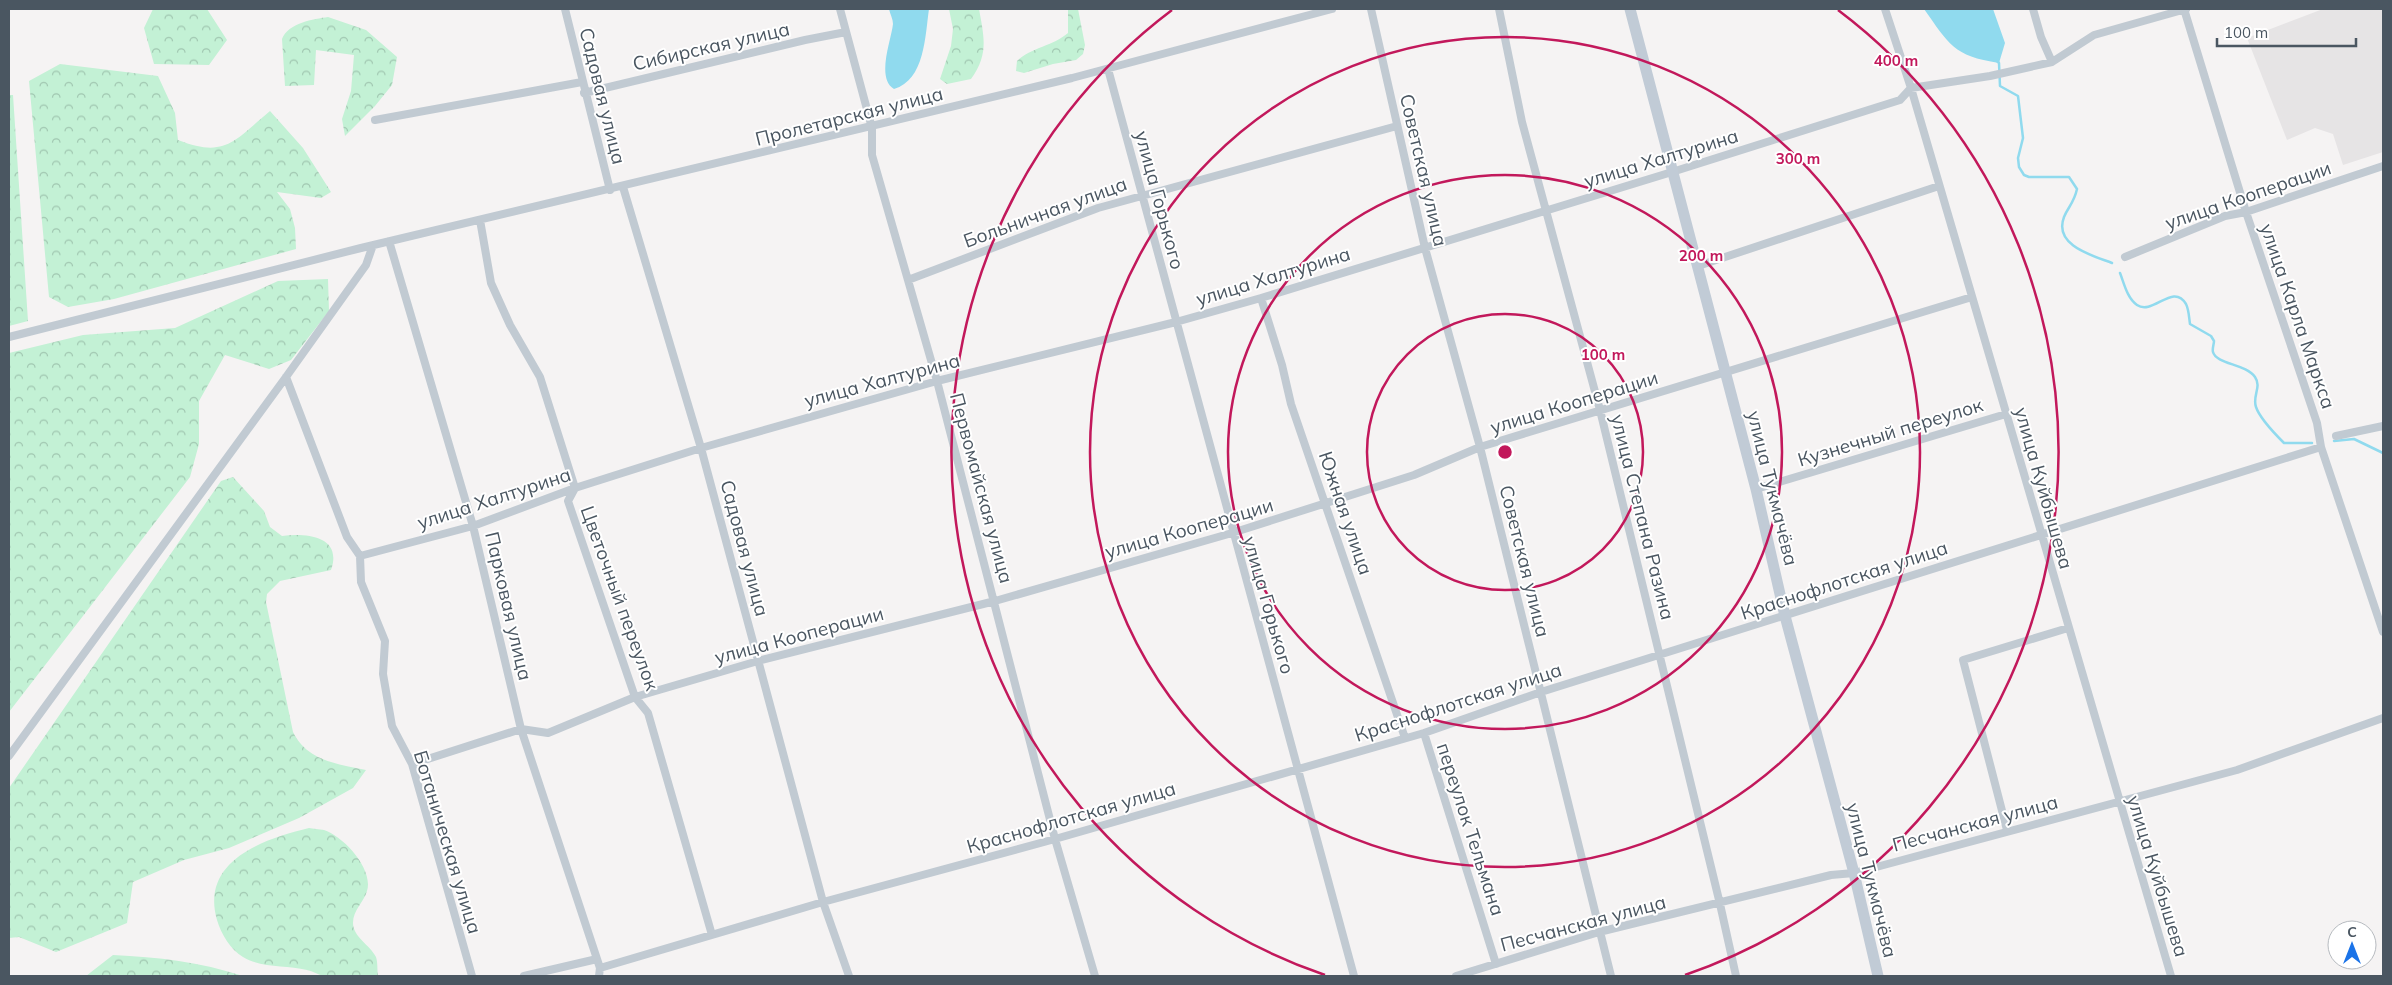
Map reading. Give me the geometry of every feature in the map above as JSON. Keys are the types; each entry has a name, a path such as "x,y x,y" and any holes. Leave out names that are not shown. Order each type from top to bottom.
{"street":[{"name":"Садовая улица","path":"565,9 584,92 610,190"},
{"name":"Первомайская улица","path":"840,9 872,128 872,155 936,381 995,601 1055,839 1095,976"},
{"name":"Пролетарская улица","path":"9,337 373,245 872,128 1108,69 1332,9"},
{"name":"Советская улица","path":"1371,9 1424,248 1480,447 1599,932 1612,976"},
{"name":"улица Степана Разина","path":"1499,9 1522,122 1544,211 1600,410 1736,976"},
{"name":"улица Тукмачёва","path":"1630,9 1756,489 1785,616 1854,873 1878,976"},
{"name":"улица Куйбышева","path":"1885,9 1911,88 2170,976"},
{"path":"2033,9 2041,37 2052,62"},
{"name":"улица Халтурина","path":"360,556 473,526 575,488 701,448 936,381 1176,322 1261,298 1900,100 1911,88 1990,76 2052,62 2094,35 2185,9"},
{"name":"улица Карла Маркса","path":"2185,9 2246,212 2317,423 2321,447 2383,632"},
{"name":"Сибирская улица","path":"584,92 846,32"},
{"name":"улица Горького","path":"1108,69 1232,533 1354,976"},
{"path":"376,120 582,82"},
{"name":"Больничная улица","path":"908,280 1098,208 1397,126"},
{"name":"улица Кооперации","path":"2125,257 2225,216 2246,212 2383,166"},
{"path":"1698,266 1939,186"},
{"name":"Садовая улица","path":"623,187 701,448 823,902 848,976"},
{"name":"Цветочный переулок","path":"480,220 491,283 510,324 540,377 575,488 568,501 635,697 648,712 712,935"},
{"name":"Парковая улица","path":"389,242 473,526 521,728 600,972"},
{"path":"9,756 286,378 366,265 373,245"},
{"name":"улица Кооперации","path":"521,728 548,734 635,697 758,661 995,601 1232,533 1414,474 1480,447 1972,297"},
{"name":"Южная улица","path":"1261,298 1282,365 1291,404 1405,738"},
{"path":"286,378 347,537 360,556"},
{"name":"Кузнечный переулок","path":"1756,489 2006,414"},
{"path":"2336,436 2383,426"},
{"name":"Краснофлотская улица","path":"600,972 712,935 823,902 1055,839 1424,733 1541,692 2321,447"},
{"name":"Ботаническая улица","path":"360,556 361,582 385,641 383,674 392,726 412,764 472,976"},
{"path":"2007,830 1963,660 2068,628"},
{"name":"Песчанская улица","path":"1456,976 1599,932 1831,876 1854,873 2118,800 2237,770 2383,718"},
{"path":"412,764 521,728"},
{"name":"переулок Тельмана","path":"1424,733 1496,964"},
{"path":"524,976 597,959"}],"shaded area":[{"path":"2323,9 2383,9 2383,152 2343,165 2333,134 2315,128 2287,140 2247,38"}],"green space":[{"path":"153,9 207,9 227,40 209,65 154,64 144,28"},
{"path":"949,9 979,9 984,45 981,61 971,79 947,84 940,79 951,46 953,29"},
{"path":"1068,9 1078,9 1085,45 1083,54 1076,60 1053,64 1024,73 1016,71 1017,61 1023,56 1056,41 1068,33"},
{"path":"328,17 366,30 397,57 392,85 375,106 345,136 342,119 351,91 354,55 316,50 314,85 285,86 282,39 285,34 302,23"},
{"path":"60,64 158,76 175,113 178,140 194,145 208,148 229,144 270,111 303,148 331,192 321,198 277,192 290,209 295,228 296,249 114,299 68,307 49,297 29,81"},
{"path":"9,95 13,95 28,321 9,326"},
{"path":"328,279 329,311 291,360 269,369 225,355 199,401 199,444 190,477 9,712 9,353 83,335 175,328 278,281"},
{"path":"233,477 264,511 270,527 282,536 311,536 320,539 332,550 331,570 280,581 267,594 266,602 293,732 306,749 324,760 366,770 353,788 299,818 229,848 184,860 133,882 127,923 56,952 19,937 9,938 9,788 221,481"},
{"path":"309,828 324,830 340,839 355,854 366,873 367,891 353,918 353,923 356,933 376,957 378,976 331,977 299,968 274,966 250,961 231,946 221,931 214,900 218,882 227,868 239,856 255,846"},
{"path":"113,955 179,961 243,976 86,976"}],"water":[{"path":"889,9 929,9 922,56 918,67 904,84 894,89 886,77 885,68 893,24"},
{"path":"1924,9 1993,9 2005,43 1999,63 1971,57 1962,52 1947,40"}],"waterway":[{"path":"1997,61 1999,63 2000,86 2018,96 2023,138 2018,158 2019,167 2024,175 2029,177 2069,177 2077,189 2064,217 2062,227 2064,235 2077,248 2112,263"},
{"path":"2120,273 2128,294 2137,305 2143,307 2150,306 2175,296 2181,298 2187,306 2190,324 2211,336 2214,341 2213,351 2215,356 2225,362 2245,369 2255,377 2258,384 2255,399 2256,407 2272,431 2284,443 2312,443"},
{"path":"2334,441 2354,439 2383,453"}]}
